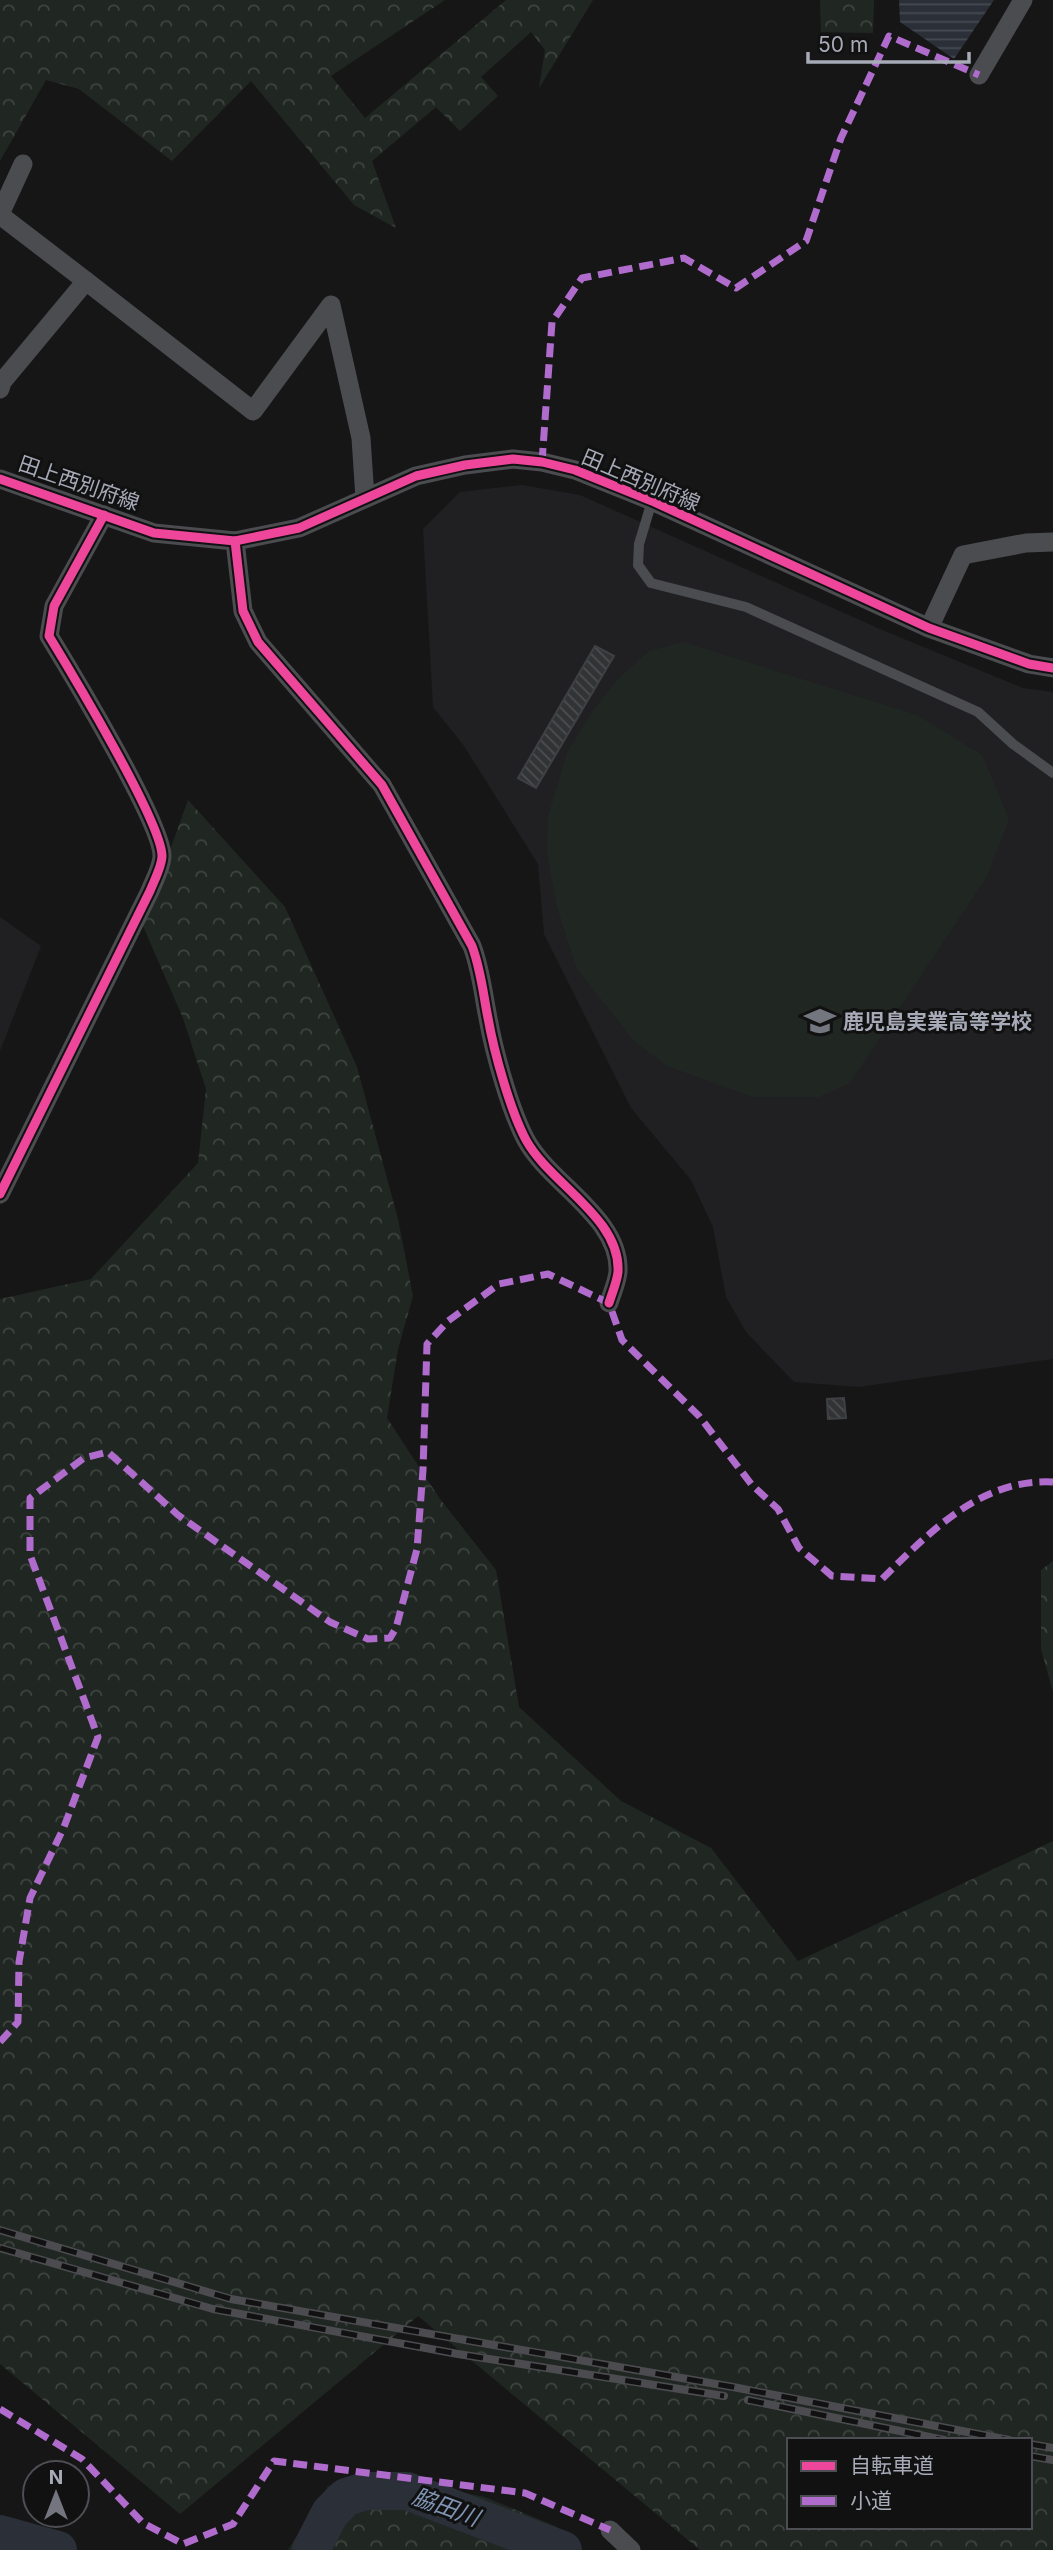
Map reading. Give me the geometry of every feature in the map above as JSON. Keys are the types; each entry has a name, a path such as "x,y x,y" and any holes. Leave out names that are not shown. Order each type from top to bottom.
{"street":[{"path":"979,75 1023,0"},
{"path":"23,164 0,214 253,411 331,304 361,438 365,498"},
{"path":"0,389 2,382 86,281"},
{"name":"田上西別府線","path":"0,480 154,533 235,541 299,528 416,476 465,464 513,459 575,470 652,501 929,628 1029,664 1053,668"},
{"path":"0,1194 150,891 163,857 156,830 49,636 54,606 104,515"},
{"path":"235,541 243,611 258,642 382,785 472,946 481,971 488,1020 517,1120 527,1142 608,1232 616,1251 618,1273 609,1303"},
{"path":"929,628 963,555 1026,542 1053,542"},
{"path":"610,2530 631,2550"}],"lane":[{"path":"652,501 639,544 638,565 651,583 746,607 978,712 1013,744 1053,773"}],"shaded area":[{"path":"899,0 994,0 954,59 900,22"},
{"name":"鹿児島実業高等学校","path":"522,485 580,495 880,629 1023,688 1053,692 1053,1359 859,1387 794,1382 746,1332 726,1297 713,1227 691,1180 631,1108 544,934 538,864 464,746 433,707 423,529 460,492"},
{"path":"0,917 41,946 0,1051"}],"green space":[{"path":"0,0 445,0 331,76 365,118 506,0 593,0 539,88 545,50 531,32 481,77 498,96 460,131 436,107 372,161 396,228 354,205 251,81 172,161 79,89 46,80 0,161"},
{"path":"820,0 874,0 873,33 821,32"},
{"path":"683,642 917,715 982,755 1009,819 987,876 850,1083 819,1097 753,1097 667,1066 635,1042 577,969 557,907 547,852 548,817 567,753 594,709 617,680 649,651"},
{"path":"188,800 285,907 357,1067 398,1219 413,1296 398,1349 387,1418 440,1499 496,1570 519,1707 621,1801 711,1848 798,1961 1053,1841 1053,2550 700,2550 418,2316 180,2514 0,2364 0,1299 91,1279 198,1163 206,1089 183,1018 143,926"},
{"path":"1053,1561 1053,1692 1041,1649 1041,1570"},
{"path":"378,2476 485,2497 557,2527 559,2550 288,2550 328,2486"}],"building":[{"path":"595,646 614,656 536,788 518,778"},
{"path":"844,1398 846,1418 828,1419 827,1399"}],"waterway":[{"name":"脇田川","path":"311,2550 330,2513 346,2497 366,2491 407,2491 563,2550"},
{"name":"脇田川","path":"0,2534 58,2550"}],"railway":[{"path":"0,2230 231,2299 733,2387 999,2438"},
{"path":"0,2248 213,2309 458,2354 724,2396"},
{"path":"748,2400 934,2438"},
{"path":"1032,2444 1053,2448"},
{"path":"1032,2456 1053,2460"}],"marked path":[{"path":"542,462 552,322 582,278 684,258 736,288 806,241 841,138 889,36 979,75"},
{"path":"0,2042 18,2022 19,1962 30,1898 64,1827 98,1737 30,1555 30,1498 84,1458 108,1452 178,1515 330,1622 368,1639 390,1638 396,1628 417,1549 423,1470 427,1344 448,1321 499,1284 548,1274 609,1303 622,1340 699,1416 752,1485 778,1509 799,1548 832,1576 882,1579 919,1543 958,1511 1003,1489 1027,1483 1053,1482"},
{"path":"0,2409 82,2459 143,2523 183,2544 233,2524 274,2461 525,2493 610,2530"}],"cycle path":[{"path":"0,479 154,533 235,541 299,528 416,476 465,465 513,459 542,462 575,470 652,501 929,628 1029,664 1053,668"},
{"path":"0,1194 150,891 162,860 158,839 132,781 49,636 54,606 104,515"},
{"path":"235,541 243,611 258,642 382,785 472,946 498,1064 520,1128 537,1156 597,1218 616,1253 618,1272 609,1303"}],"place":[{"name":"鹿児島実業高等学校","path":"820,1021"}]}
